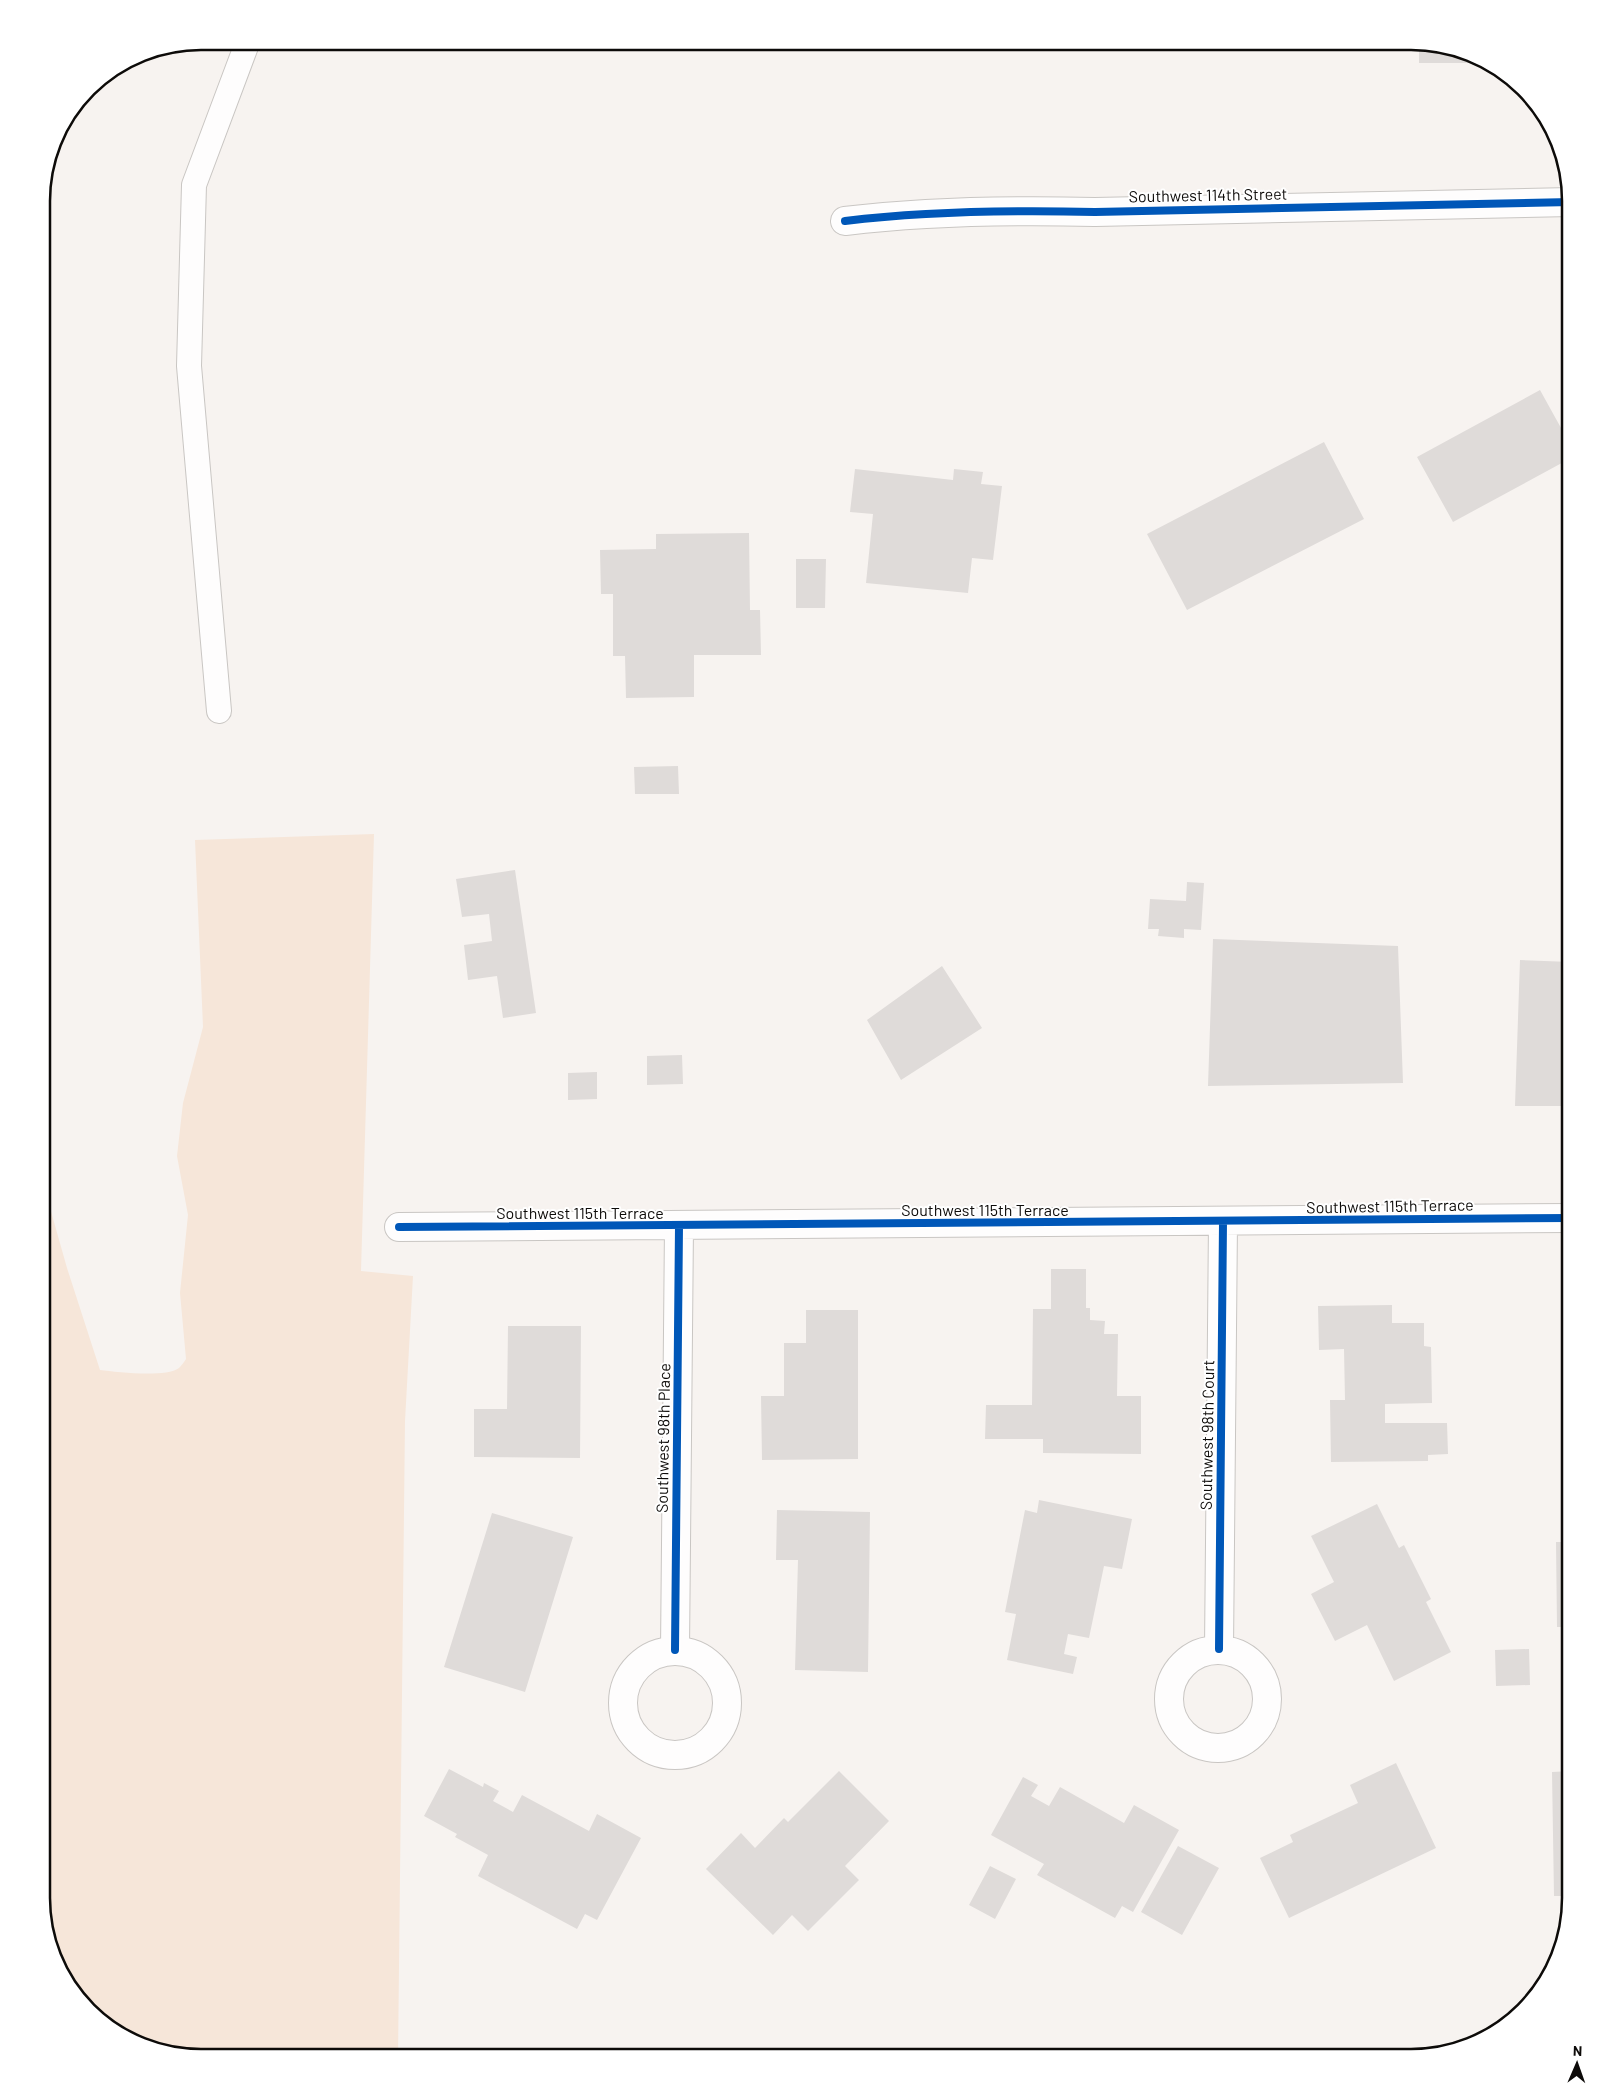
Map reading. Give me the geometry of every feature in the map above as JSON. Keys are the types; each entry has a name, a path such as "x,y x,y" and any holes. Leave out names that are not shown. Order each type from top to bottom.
{"street":[{"name":"Southwest 114th Street","path":"846,221 941,213 1562,202"},
{"name":"Southwest 115th Terrace","path":"399,1228 1562,1218"},
{"name":"Southwest 98th Court","path":"1219,1649 1223,1222"},
{"name":"Southwest 98th Place","path":"675,1650 679,1226"}],"lane":[{"path":"219,711 189,366 194,185 245,50"}],"shaded area":[{"path":"374,834 361,1271 413,1276 405,1421 398,2049 201,2049 181,2048 143,2037 117,2024 75,1982 62,1956 51,1918 50,1208 100,1370 152,1374 179,1368 186,1359 180,1293 188,1215 177,1156 183,1103 203,1027 195,840"}],"building":[{"path":"1419,50 1421,50 1450,55 1471,63 1419,63"},
{"path":"1540,390 1562,430 1562,463 1453,522 1417,457"},
{"path":"1324,442 1364,519 1187,610 1147,534"},
{"path":"855,469 953,480 954,469 983,472 981,484 1002,486 993,560 972,558 968,593 866,583 873,514 850,512"},
{"path":"749,533 750,610 760,610 761,655 694,655 694,697 626,698 625,656 613,656 613,594 601,594 600,550 656,549 656,534"},
{"path":"796,559 826,559 825,608 796,608"},
{"path":"678,766 679,794 635,794 634,767"},
{"path":"515,870 536,1013 503,1018 497,976 468,980 464,945 492,941 489,914 462,917 456,879"},
{"path":"1187,882 1204,883 1201,930 1184,929 1184,938 1158,936 1159,929 1148,929 1150,899 1186,901"},
{"path":"1213,939 1398,946 1403,1083 1208,1086"},
{"path":"1520,960 1562,962 1562,1106 1515,1106"},
{"path":"942,966 982,1028 901,1080 867,1020"},
{"path":"682,1055 683,1084 647,1085 647,1056"},
{"path":"597,1072 597,1099 568,1100 568,1073"},
{"path":"1051,1269 1086,1269 1086,1308 1090,1308 1090,1320 1105,1321 1104,1334 1118,1334 1117,1396 1141,1396 1141,1454 1043,1453 1043,1439 985,1439 986,1405 1032,1405 1033,1309 1051,1309"},
{"path":"1392,1305 1392,1323 1424,1323 1424,1346 1431,1347 1432,1403 1385,1404 1385,1423 1447,1423 1448,1454 1428,1455 1428,1461 1331,1462 1330,1400 1345,1400 1344,1349 1319,1350 1318,1306"},
{"path":"806,1310 858,1310 858,1459 762,1460 761,1396 784,1396 784,1343 806,1343"},
{"path":"508,1326 581,1326 580,1458 474,1457 474,1409 507,1409"},
{"path":"1039,1500 1132,1519 1122,1569 1104,1566 1089,1638 1068,1634 1064,1654 1077,1657 1073,1674 1007,1660 1016,1614 1005,1612 1025,1510 1037,1513"},
{"path":"1377,1504 1399,1548 1404,1545 1431,1599 1426,1602 1451,1652 1394,1681 1367,1625 1335,1641 1311,1594 1334,1582 1311,1536"},
{"path":"777,1510 870,1512 868,1672 795,1670 798,1560 776,1560"},
{"path":"492,1513 573,1537 525,1692 444,1667"},
{"path":"1556,1542 1562,1542 1562,1627 1557,1627"},
{"path":"1529,1649 1530,1685 1496,1686 1495,1650"},
{"path":"1396,1763 1436,1848 1289,1918 1260,1858 1293,1842 1290,1835 1358,1803 1350,1785"},
{"path":"449,1769 483,1787 484,1783 499,1791 493,1801 513,1812 522,1795 589,1831 597,1814 641,1838 597,1920 585,1914 577,1929 478,1876 488,1855 455,1837 457,1834 424,1816"},
{"path":"839,1771 889,1821 845,1866 859,1880 808,1931 792,1915 773,1935 706,1869 741,1833 755,1848 784,1818 788,1822"},
{"path":"1562,1771 1562,1896 1554,1896 1552,1772"},
{"path":"1023,1777 1038,1785 1031,1796 1049,1806 1060,1787 1124,1823 1134,1805 1179,1830 1133,1912 1122,1906 1115,1918 1037,1875 1044,1864 991,1835"},
{"path":"1178,1846 1219,1868 1182,1935 1141,1912"},
{"path":"990,1866 1016,1879 995,1919 969,1905"}],"cycle path":[{"path":"845,221 907,215 970,212 1095,212 1562,202"},
{"path":"399,1227 1562,1218"},
{"path":"1219,1649 1223,1222"},
{"path":"675,1650 679,1226"}]}
